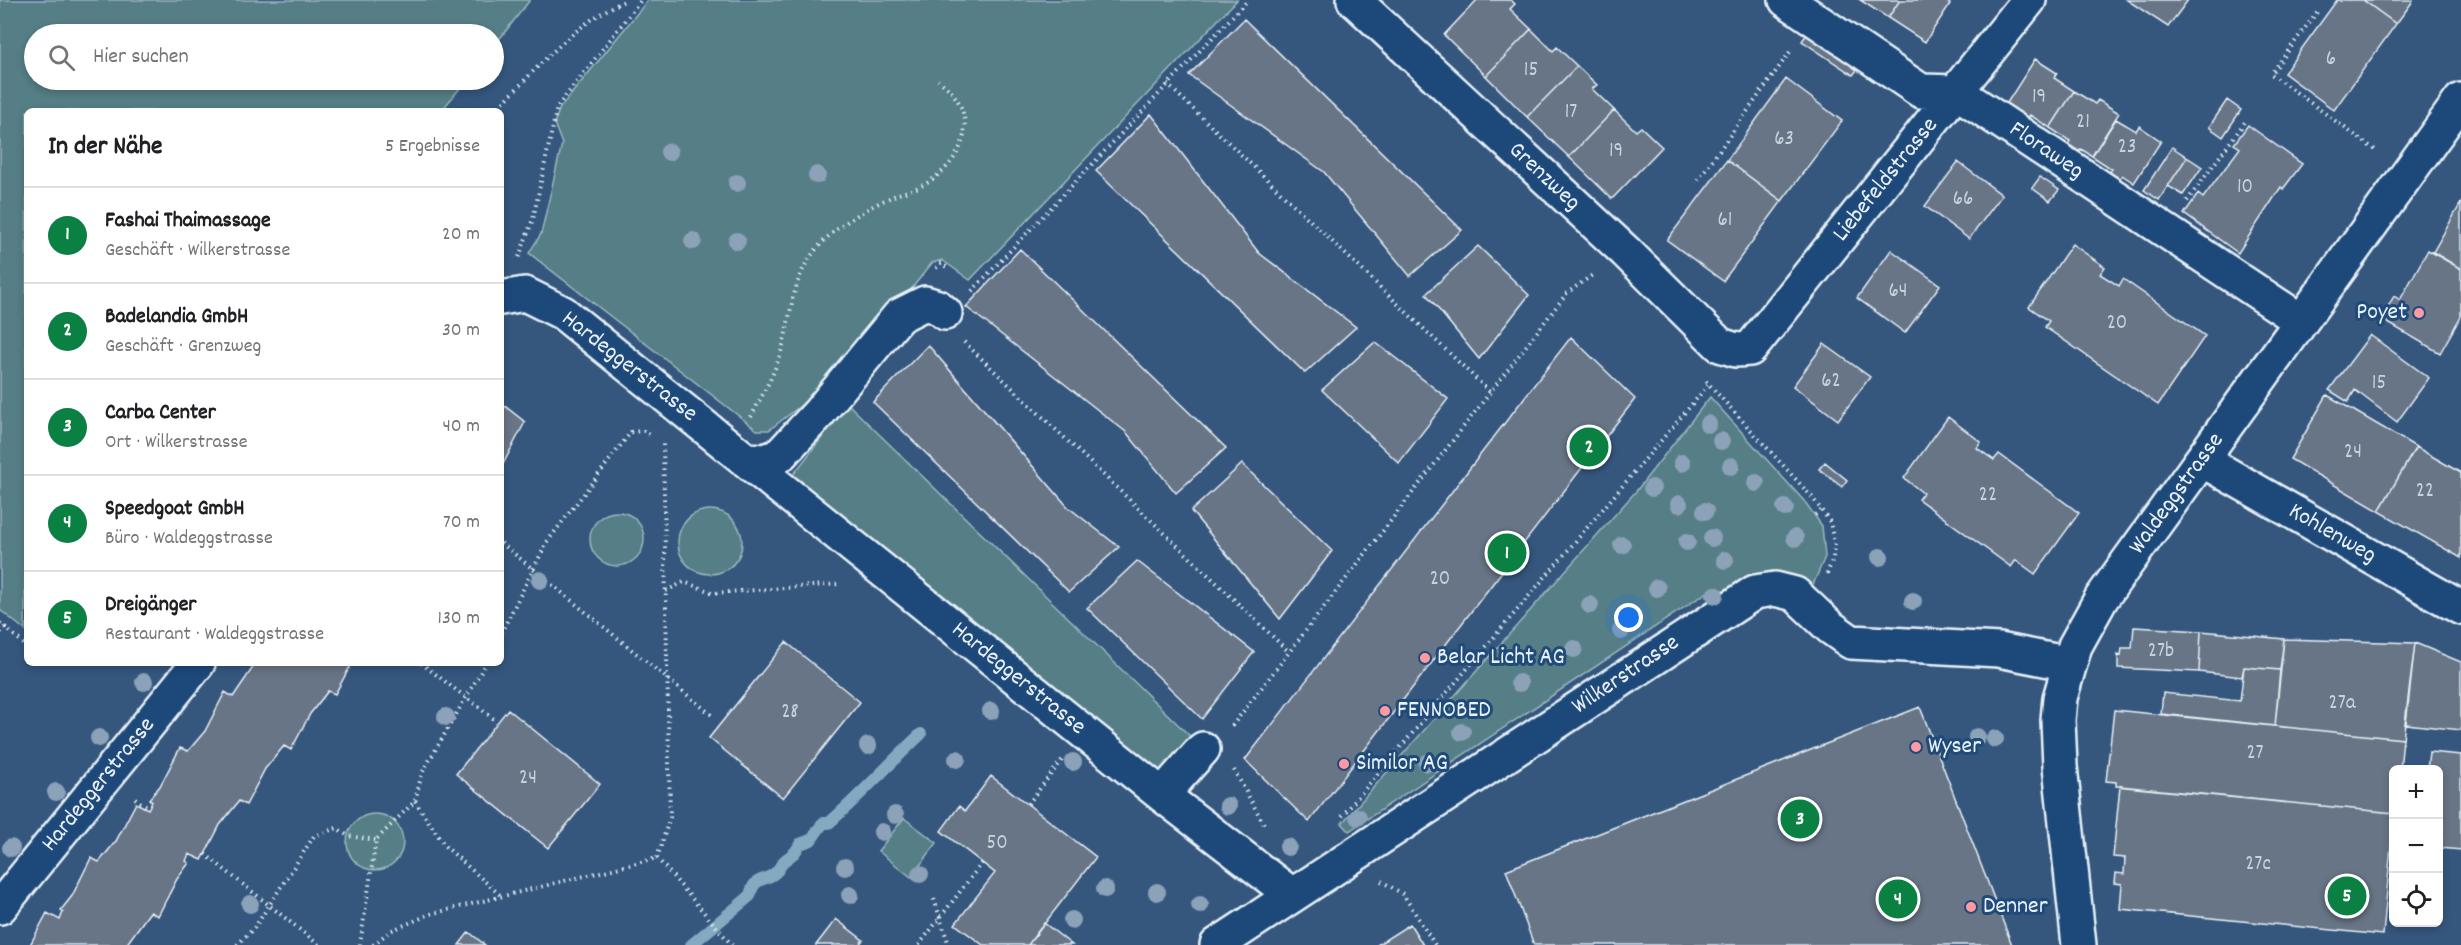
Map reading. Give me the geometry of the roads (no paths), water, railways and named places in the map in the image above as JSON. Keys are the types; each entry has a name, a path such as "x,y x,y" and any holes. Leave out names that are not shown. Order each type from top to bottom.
{"street":[{"name":"Grenzweg","path":"1354,0 1617,244 1720,345 1736,350"},
{"path":"1786,0 1921,91 1957,92"},
{"name":"Liebefeldstrasse","path":"1736,350 1750,349 2029,0"},
{"name":"Floraweg","path":"1957,92 2301,321"},
{"name":"Waldeggstrasse","path":"2079,945 2059,744 2060,698 2075,646 2101,599 2461,100"},
{"name":"Hardeggerstrasse","path":"506,297 525,294 564,313 1162,795 1292,895"},
{"path":"741,455 765,461 779,456 818,414 899,316 925,303 938,308 956,305"},
{"name":"Kohlenweg","path":"2202,460 2461,608"},
{"name":"Wilkerstrasse","path":"1217,945 1755,592 1768,589 1789,591 1851,642 1999,650 2070,664"},
{"name":"Hardeggerstrasse","path":"0,907 196,666"},
{"path":"1162,795 1215,741"}],"waterway":[{"path":"691,945 750,896 757,882 776,872 800,844 811,840 823,823 829,823 921,734"}],"place":[{"name":"Poyet","path":"2419,313"},
{"name":"Badelandia GmbH","path":"1589,447"},
{"name":"Fashai Thaimassage","path":"1507,553"},
{"name":"Belar Licht AG","path":"1425,658"},
{"name":"FENNOBED","path":"1385,711"},
{"name":"Wyser","path":"1916,747"},
{"name":"Similor AG","path":"1344,764"},
{"name":"Carba Center","path":"1800,819"},
{"name":"Dreigänger","path":"2347,896"},
{"name":"Speedgoat GmbH","path":"1898,899"},
{"name":"Denner","path":"1971,907"}]}
